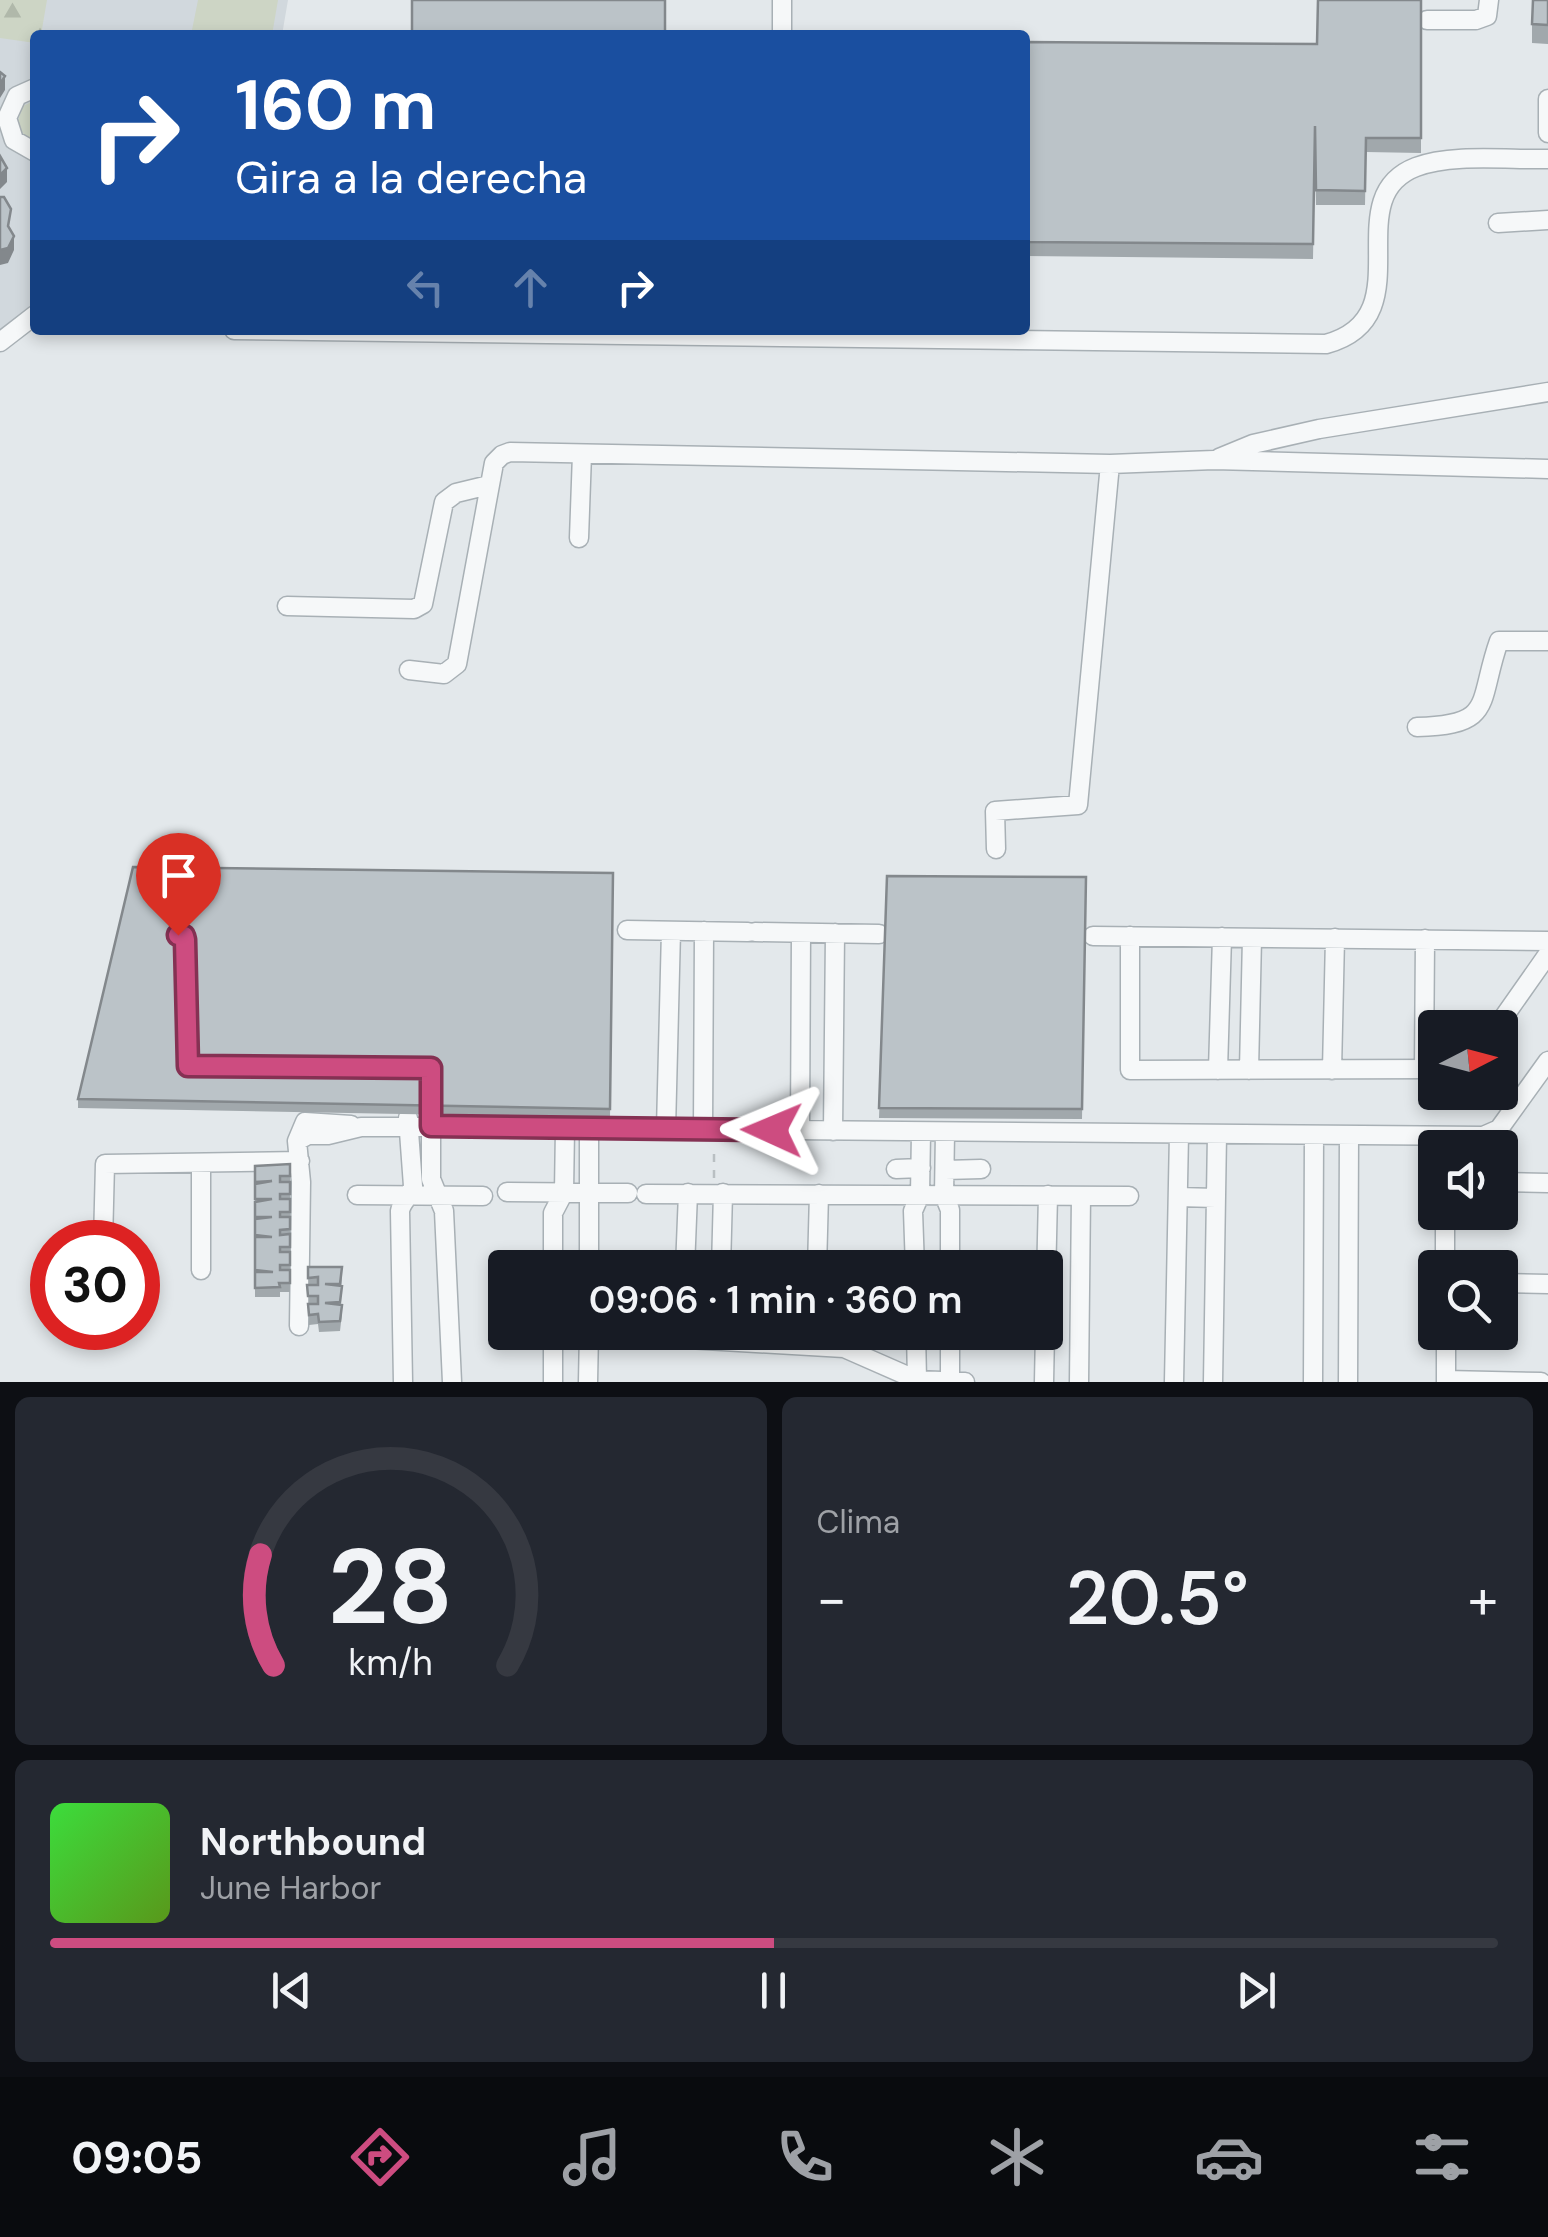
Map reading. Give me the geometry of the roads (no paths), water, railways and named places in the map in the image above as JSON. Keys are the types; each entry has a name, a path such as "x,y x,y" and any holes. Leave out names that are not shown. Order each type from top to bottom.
{"street":[{"path":"782,0 782,30"},
{"path":"1426,20 1476,20 1487,16 1490,0"},
{"path":"30,90 17,96 7,118 14,140 30,149"},
{"path":"1548,99 1548,133"},
{"path":"624,335 1326,344 1342,340 1362,325 1374,306 1378,292 1380,209 1402,174 1433,161 1548,159"},
{"path":"1498,223 1548,220"},
{"path":"0,342 30,319"},
{"path":"1214,460 1253,444 1319,430 1548,392"},
{"path":"580,538 582,454"},
{"path":"409,670 444,674 458,664 489,485 494,463 502,455 1110,464 1214,460 1548,470"},
{"path":"996,849 995,811 1078,805 1110,464"},
{"path":"287,606 414,609 423,604 444,502 456,493 489,485"},
{"path":"1417,727 1463,723 1474,716 1482,702 1499,641 1548,641"},
{"path":"1022,809 1025,831"},
{"path":"627,930 879,934"},
{"path":"666,1129 671,931"},
{"path":"704,932 704,1080 709,1130"},
{"path":"800,933 800,1130"},
{"path":"833,1131 835,933"},
{"path":"1093,936 1548,940"},
{"path":"1130,936 1130,1070 1418,1069"},
{"path":"1218,1070 1222,937"},
{"path":"1249,1070 1252,938"},
{"path":"1332,1070 1335,938"},
{"path":"1425,939 1428,1010"},
{"path":"1509,1010 1548,954"},
{"path":"1498,1130 1548,1061"},
{"path":"668,1080 704,1080"},
{"path":"800,1081 834,1082"},
{"path":"403,1382 400,1211 411,1196 414,1162 408,1098"},
{"path":"431,1100 431,1180 444,1211 452,1382"},
{"path":"299,1326 298,1151 308,1135 361,1127 431,1126 944,1132 982,1124 1418,1140"},
{"path":"553,1250 553,1213 564,1192 566,1128"},
{"path":"589,1128 589,1250"},
{"path":"914,1250 914,1210 920,1195 922,1168 921,1132"},
{"path":"944,1132 944,1195 950,1210 950,1250"},
{"path":"1174,1382 1179,1134"},
{"path":"1213,1382 1217,1134"},
{"path":"1313,1382 1314,1135"},
{"path":"1348,1136 1348,1382"},
{"path":"104,1220 106,1164 200,1163 298,1151"},
{"path":"200,1163 200,1270"},
{"path":"896,1170 922,1168"},
{"path":"945,1170 981,1169"},
{"path":"1518,1182 1548,1183"},
{"path":"508,1192 1129,1196"},
{"path":"686,1250 688,1193"},
{"path":"718,1193 720,1250"},
{"path":"817,1250 819,1194"},
{"path":"357,1195 483,1196"},
{"path":"1047,1250 1048,1196"},
{"path":"1079,1382 1081,1196"},
{"path":"1178,1197 1216,1198"},
{"path":"1314,1200 1348,1200"},
{"path":"1518,1283 1548,1284"},
{"path":"553,1350 553,1382"},
{"path":"588,1382 589,1350"},
{"path":"850,1350 917,1380 965,1382"},
{"path":"916,1350 917,1380"},
{"path":"950,1350 950,1382"},
{"path":"1044,1382 1045,1350"},
{"path":"1446,1350 1446,1381 1541,1382"}]}
